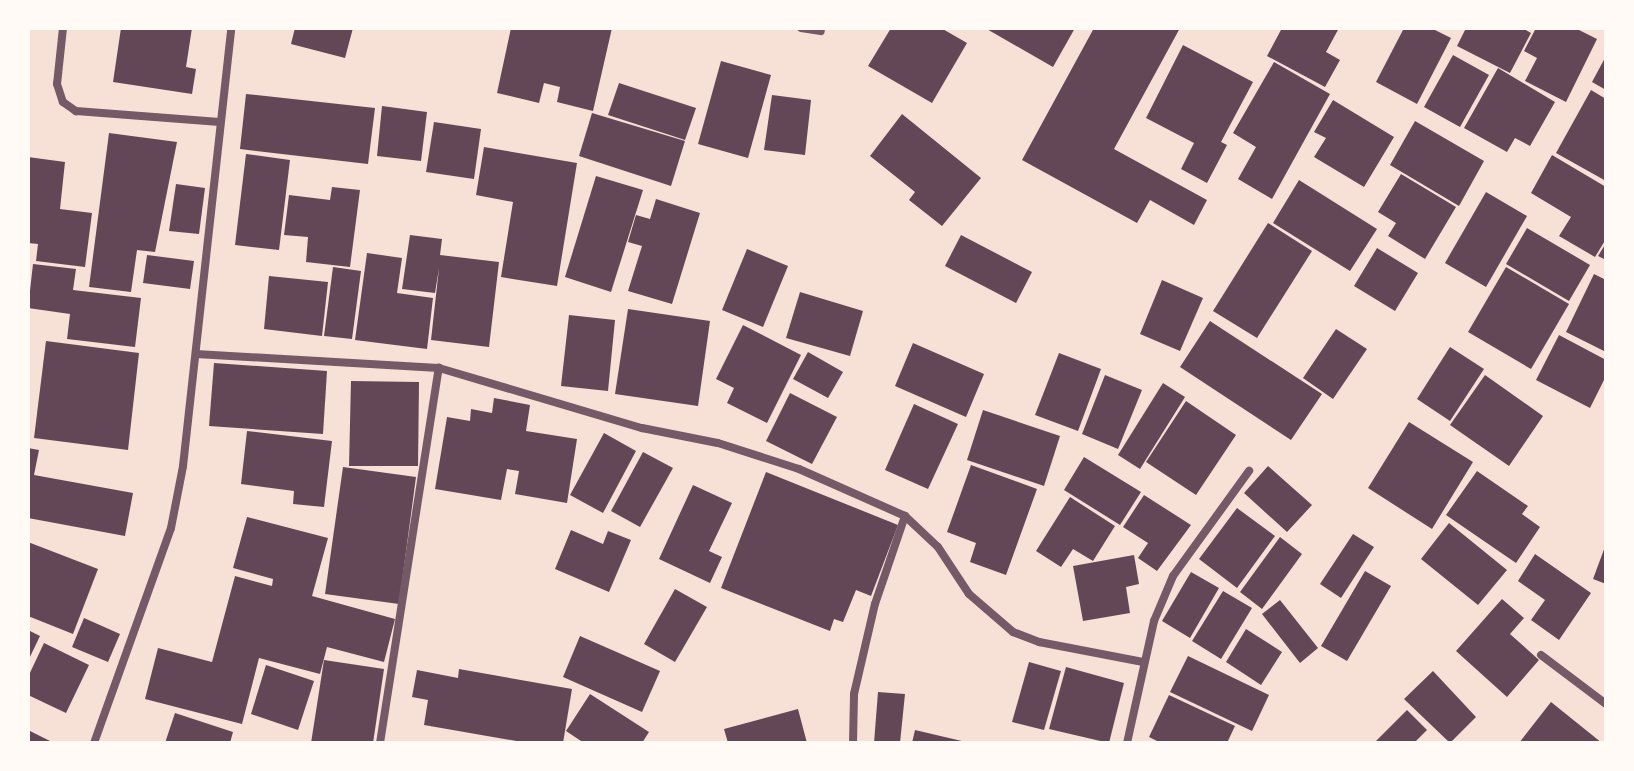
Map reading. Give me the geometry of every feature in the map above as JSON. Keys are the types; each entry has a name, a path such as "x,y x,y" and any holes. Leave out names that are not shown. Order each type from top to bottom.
{"street":[{"path":"63,28 57,84 63,102 76,111 220,122"},
{"path":"801,28 821,31"},
{"path":"94,743 171,528 196,354 231,31"},
{"path":"196,354 439,368 642,428 718,443 799,469 905,516 938,547 969,594 1013,632 1065,648 1143,662"},
{"path":"380,743 439,368"},
{"path":"1127,743 1143,662 1173,576 1249,471"},
{"path":"853,743 854,694 871,619 905,516"},
{"path":"1541,655 1606,704"}],"building":[{"path":"121,28 192,28 186,67 196,69 192,94 113,82"},
{"path":"295,28 353,28 345,58 291,44"},
{"path":"511,28 612,28 593,111 557,102 560,87 544,83 539,103 497,93"},
{"path":"891,28 941,28 967,43 932,103 868,66"},
{"path":"985,28 1075,28 1053,67"},
{"path":"1094,28 1180,28 1114,149 1207,200 1194,225 1150,200 1137,223 1022,160"},
{"path":"1282,28 1339,28 1326,52 1340,60 1325,87 1267,56"},
{"path":"1404,28 1431,28 1451,38 1417,104 1376,82"},
{"path":"1466,28 1522,28 1531,33 1510,73 1457,46"},
{"path":"1536,28 1575,28 1597,39 1566,102 1525,81 1537,58 1524,51"},
{"path":"1183,45 1253,82 1221,142 1227,145 1207,183 1181,169 1194,143 1146,118"},
{"path":"1453,55 1489,75 1460,127 1424,107"},
{"path":"1606,56 1606,90 1592,82"},
{"path":"721,61 771,75 748,158 698,144"},
{"path":"1274,62 1330,94 1272,199 1238,179 1256,147 1233,133"},
{"path":"1498,68 1555,102 1530,146 1515,138 1507,152 1464,128"},
{"path":"619,83 696,108 685,140 608,115"},
{"path":"1591,90 1606,99 1606,181 1556,153"},
{"path":"246,94 375,108 368,164 240,149"},
{"path":"772,95 811,100 805,155 764,150"},
{"path":"1333,100 1394,137 1364,187 1314,157 1326,138 1314,132"},
{"path":"382,106 427,112 421,161 377,156"},
{"path":"592,113 685,141 671,186 579,156"},
{"path":"902,114 981,178 942,226 909,200 915,192 870,156"},
{"path":"1415,121 1484,161 1459,206 1390,165"},
{"path":"434,122 481,129 474,179 426,172"},
{"path":"109,133 177,142 155,252 137,250 131,292 89,287"},
{"path":"484,147 577,163 557,286 501,277 513,202 476,195"},
{"path":"246,154 290,160 279,250 235,245"},
{"path":"1552,155 1606,187 1606,239 1595,257 1559,236 1571,217 1531,193"},
{"path":"28,157 65,162 60,209 92,213 85,267 36,261 38,244 28,243"},
{"path":"1401,174 1456,207 1425,259 1388,236 1396,223 1378,212"},
{"path":"596,176 643,190 611,292 565,277"},
{"path":"1299,180 1377,229 1350,271 1273,223"},
{"path":"176,184 205,188 199,234 169,231"},
{"path":"332,187 360,190 350,267 306,262 308,237 284,235 289,195 330,200"},
{"path":"1486,192 1527,216 1486,287 1445,263"},
{"path":"656,199 700,213 672,304 628,291 642,246 628,242 636,215 650,219"},
{"path":"1268,223 1312,251 1257,338 1213,311"},
{"path":"1527,228 1590,265 1569,301 1506,264"},
{"path":"410,235 442,239 440,255 499,262 489,347 431,340 439,268 435,293 402,289"},
{"path":"961,235 1032,272 1016,303 945,266"},
{"path":"1606,243 1606,260 1598,256"},
{"path":"1377,248 1418,273 1395,311 1354,286"},
{"path":"747,249 788,266 763,327 722,310"},
{"path":"367,253 402,258 397,293 433,298 427,349 355,340"},
{"path":"147,255 194,261 190,289 143,283"},
{"path":"33,264 76,269 73,290 141,298 135,347 67,339 70,314 28,308"},
{"path":"333,267 361,271 352,339 324,336"},
{"path":"1506,267 1569,304 1531,369 1468,332"},
{"path":"1594,274 1606,280 1606,352 1566,332"},
{"path":"269,276 328,282 322,336 264,329"},
{"path":"1162,280 1203,298 1180,351 1140,334"},
{"path":"800,292 863,311 850,356 786,338"},
{"path":"628,309 710,321 698,406 615,394"},
{"path":"569,315 615,320 608,391 561,386"},
{"path":"1210,321 1322,394 1291,440 1180,367"},
{"path":"743,325 801,355 767,423 727,403 734,388 716,379"},
{"path":"1336,329 1367,349 1333,399 1303,378"},
{"path":"1559,335 1606,360 1606,376 1590,408 1536,380"},
{"path":"46,341 139,353 128,450 34,438"},
{"path":"913,343 984,374 966,417 895,386"},
{"path":"1450,347 1484,369 1450,421 1417,399"},
{"path":"808,352 843,372 828,398 793,379"},
{"path":"1059,353 1101,369 1078,431 1035,415"},
{"path":"214,363 327,371 323,434 209,426"},
{"path":"1105,375 1142,390 1118,449 1082,434"},
{"path":"1485,375 1543,416 1509,466 1450,425"},
{"path":"351,381 419,382 418,466 349,466"},
{"path":"1163,383 1185,397 1140,469 1118,455"},
{"path":"790,393 837,417 812,464 766,441"},
{"path":"494,398 530,405 526,431 577,439 567,503 515,494 519,471 507,469 501,500 435,489 447,417 470,421 471,409 492,413"},
{"path":"1186,401 1236,435 1196,495 1146,462"},
{"path":"914,404 958,424 928,489 885,470"},
{"path":"983,410 1060,436 1044,486 967,460"},
{"path":"1409,422 1473,462 1432,529 1368,488"},
{"path":"247,431 332,441 324,507 293,504 294,491 241,484"},
{"path":"604,433 636,451 603,513 570,495"},
{"path":"28,448 39,450 34,475 133,493 125,536 28,518"},
{"path":"643,452 673,468 640,527 611,511"},
{"path":"1084,457 1141,492 1120,525 1064,490"},
{"path":"971,465 1037,489 1006,575 970,562 976,543 947,532"},
{"path":"1268,466 1312,505 1287,532 1244,493"},
{"path":"343,467 416,477 399,604 325,594"},
{"path":"1477,471 1528,506 1522,514 1540,527 1516,563 1446,515"},
{"path":"766,472 898,525 871,596 856,590 843,622 834,619 830,631 721,588"},
{"path":"693,485 732,503 709,551 722,557 710,583 659,559"},
{"path":"1144,495 1191,525 1157,571 1138,558 1148,543 1123,527"},
{"path":"1070,497 1115,526 1093,561 1073,549 1061,567 1036,551"},
{"path":"1237,508 1275,536 1237,588 1199,559"},
{"path":"247,517 328,538 312,596 395,619 384,662 327,647 320,674 259,658 242,724 145,699 158,648 212,662 235,576 272,586 273,579 233,568"},
{"path":"1449,523 1507,570 1478,605 1421,559"},
{"path":"571,530 603,544 608,531 631,540 609,592 555,569"},
{"path":"1353,534 1374,547 1341,598 1320,584"},
{"path":"1280,537 1302,554 1262,609 1240,592"},
{"path":"28,542 98,569 73,634 28,616"},
{"path":"1606,544 1606,584 1593,579"},
{"path":"1535,554 1591,593 1559,640 1531,620 1545,600 1518,581"},
{"path":"1134,555 1139,584 1126,587 1130,613 1083,621 1073,566"},
{"path":"1365,571 1391,586 1347,661 1321,646"},
{"path":"1191,572 1219,588 1190,638 1162,621"},
{"path":"675,589 707,607 675,662 644,644"},
{"path":"1223,591 1252,608 1221,659 1192,641"},
{"path":"1502,599 1524,618 1510,634 1539,660 1507,697 1456,651"},
{"path":"1280,600 1318,648 1300,663 1262,614"},
{"path":"84,618 120,634 108,662 72,647"},
{"path":"1246,629 1282,652 1261,685 1226,662"},
{"path":"28,630 40,636 28,661"},
{"path":"580,636 660,671 642,712 563,677"},
{"path":"44,643 89,665 66,713 28,695 28,677"},
{"path":"1188,656 1269,695 1252,731 1170,692"},
{"path":"324,660 384,669 373,743 311,743"},
{"path":"1029,662 1061,671 1044,730 1012,722"},
{"path":"266,665 314,681 298,730 251,714"},
{"path":"1066,667 1124,683 1109,743 1049,729"},
{"path":"459,669 572,689 563,743 528,743 424,725 428,700 412,697 417,670 458,678"},
{"path":"1433,671 1476,717 1450,743 1404,699"},
{"path":"878,692 905,694 900,743 874,743"},
{"path":"590,694 649,732 642,743 584,743 566,731"},
{"path":"1169,695 1235,726 1227,743 1161,743 1149,737"},
{"path":"1551,702 1602,743 1519,743"},
{"path":"798,709 807,743 728,743 724,729"},
{"path":"1407,710 1427,730 1414,743 1374,743"},
{"path":"175,713 233,732 230,743 165,743"},
{"path":"28,730 54,743 28,743"},
{"path":"915,730 966,742 966,743 912,743"}]}
